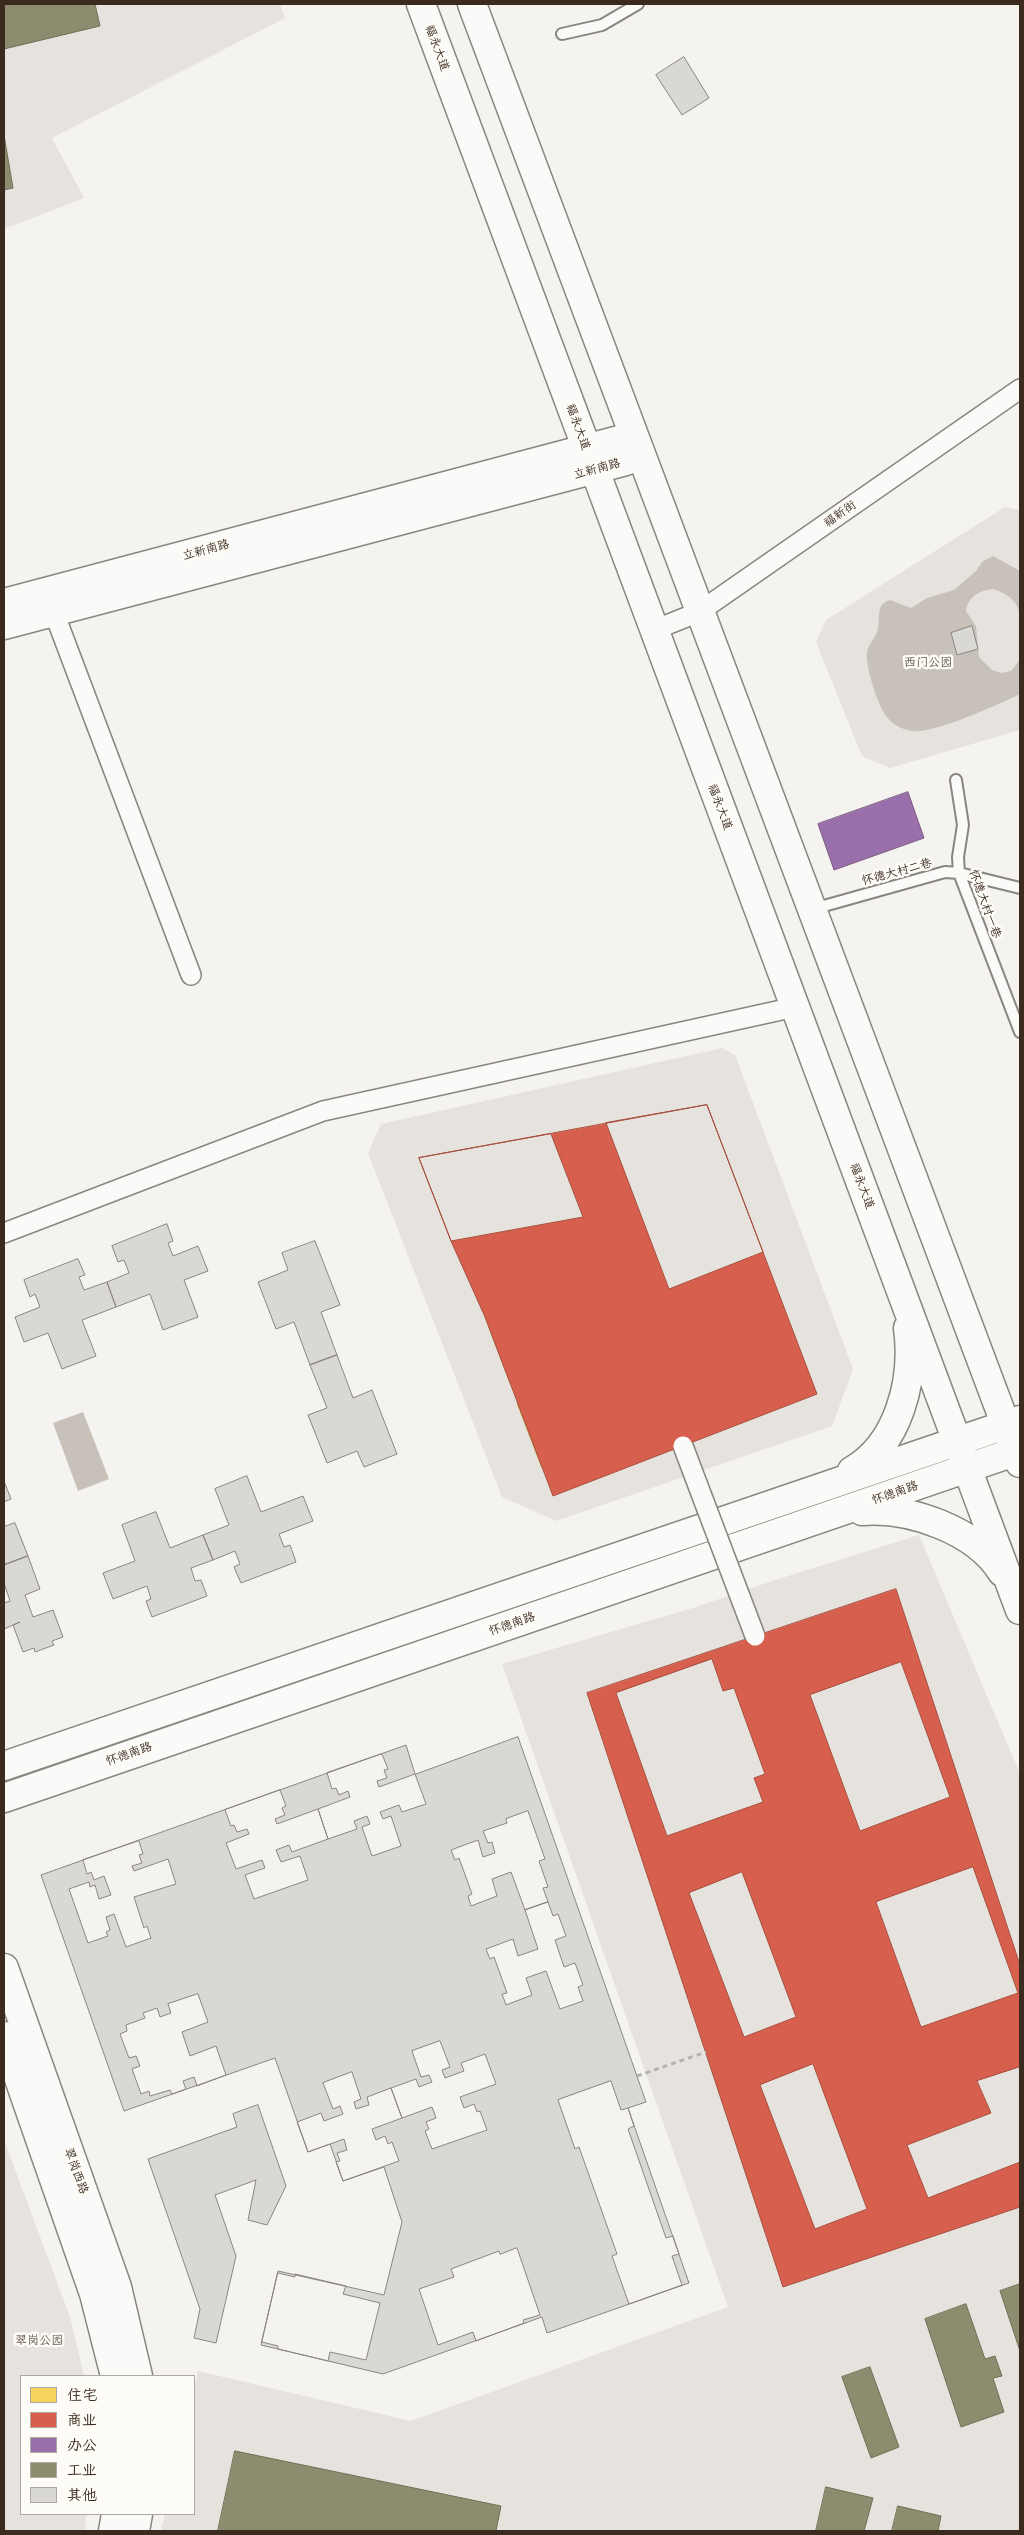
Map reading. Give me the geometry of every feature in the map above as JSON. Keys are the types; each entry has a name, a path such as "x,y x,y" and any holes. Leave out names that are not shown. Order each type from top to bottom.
{"main road":[{"name":"福永大道","path":"421,4 1016,1599"},
{"path":"472,4 811,909 1013,1423 1019,1455"},
{"name":"立新南路","path":"4,625 50,602 590,459 619,440 637,448"},
{"name":"立新南路","path":"4,603 50,602"},
{"path":"831,1484 862,1465 879,1448 892,1429 901,1408 908,1374 910,1338 905,1300"},
{"path":"4,1766 1013,1423"},
{"name":"怀德南路","path":"4,1798 968,1468 1019,1455"},
{"path":"838,1512 876,1510 900,1512 943,1525 984,1551 999,1567 1016,1599"},
{"name":"翠岗西路","path":"4,1968 117,2287 138,2375"},
{"name":"翠岗西路","path":"4,2036 94,2294 115,2375"},
{"path":"113,2531 116,2515"},
{"path":"135,2531 138,2515"}],"street":[{"name":"福新街","path":"654,630 699,612 1020,388"},
{"path":"50,602 192,975"},
{"path":"4,1233 323,1111 795,1007"},
{"path":"683,1446 755,1636"}],"lane":[{"path":"562,34 602,25 638,4"},
{"name":"怀德大村一巷","path":"956,780 963,824 958,857 959,873 1020,1032"},
{"name":"怀德大村二巷","path":"811,909 945,872 959,873 1020,888"}],"path":[{"path":"637,2076 706,2052"}],"shaded area":[{"path":"4,4 280,4 285,18 52,138 84,198 4,229"},
{"name":"西门公园","path":"1005,507 1020,510 1020,730 890,768 862,756 816,642 826,620"},
{"path":"993,556 1020,571 1020,614 1013,600 993,589 975,595 969,602 966,611 976,626 979,657 992,670 1002,673 1011,671 1019,661 1020,642 1020,694 935,728 913,731 898,727 883,712 868,666 867,652 877,631 880,608 885,602 890,600 911,608 927,598 954,590 976,571 982,562"},
{"path":"722,1048 735,1055 853,1369 832,1426 556,1521 502,1497 368,1153 381,1124"},
{"path":"83,1412 109,1479 78,1491 53,1423"},
{"path":"919,1535 1020,1774 1020,2531 161,2531 165,2515 195,2515 195,2385 198,2371 411,2421 728,2307 502,1664 696,1607"},
{"name":"翠岗公园","path":"4,2140 70,2317 84,2375 20,2375 20,2515 86,2515 85,2531 4,2531"}],"building: 住宅":[{"path":"550,1290 575,1357 542,1370 549,1390 583,1377 609,1445 586,1453 579,1434 563,1440 570,1458 542,1468 517,1403 537,1395 529,1375 510,1383 485,1317 512,1307 519,1324 535,1318 527,1299"}],"building: 商业":[{"path":"707,1105 817,1394 553,1496 485,1317 451,1241 419,1158"},
{"path":"707,1105 763,1252 669,1289 606,1123"},
{"path":"551,1134 583,1217 451,1241 419,1158"},
{"path":"896,1589 1020,1965 1020,2207 783,2287 587,1693"},
{"path":"712,1659 723,1691 734,1688 765,1774 754,1778 763,1802 667,1836 616,1693"},
{"path":"901,1662 950,1797 860,1831 810,1695"},
{"path":"973,1867 1018,1993 921,2027 876,1902"},
{"path":"742,1872 796,2017 744,2037 689,1893"},
{"path":"813,2064 867,2209 815,2229 760,2085"},
{"path":"1020,2067 1020,2162 928,2198 907,2145 991,2113 977,2081"}],"building: 办公":[{"path":"908,792 924,838 834,870 818,824"}],"building: 工业":[{"path":"4,4 95,4 100,26 4,49"},
{"path":"4,135 13,188 4,190"},
{"path":"1020,2284 1020,2351 1000,2291"},
{"path":"966,2304 985,2359 995,2356 1002,2376 993,2378 1004,2412 961,2427 925,2319"},
{"path":"870,2367 899,2447 871,2458 842,2377"},
{"path":"235,2451 501,2506 496,2531 218,2531"},
{"path":"826,2487 873,2498 864,2531 816,2531"},
{"path":"898,2506 941,2516 938,2531 892,2531"}],"building: 其他":[{"path":"684,57 709,98 682,115 656,75"},
{"path":"972,626 978,649 957,655 951,633"},
{"path":"167,1224 173,1241 168,1243 173,1256 198,1246 208,1271 184,1280 198,1317 163,1330 150,1294 116,1307 107,1282 129,1273 124,1260 118,1262 112,1246"},
{"path":"315,1241 340,1305 321,1312 337,1355 310,1365 294,1322 276,1329 258,1282 288,1270 282,1253"},
{"path":"78,1259 85,1275 79,1277 84,1290 107,1282 116,1307 82,1320 96,1356 62,1369 48,1333 24,1342 15,1317 40,1307 35,1294 30,1297 24,1280"},
{"path":"337,1355 353,1398 372,1390 397,1454 364,1467 357,1451 327,1463 308,1415 327,1408 310,1365"},
{"path":"247,1476 261,1512 303,1496 313,1521 279,1534 284,1547 290,1545 296,1562 241,1583 234,1567 240,1564 235,1551 213,1560 203,1535 229,1525 215,1489"},
{"path":"4,1481 11,1499 4,1502"},
{"path":"156,1512 170,1548 203,1535 213,1560 191,1568 195,1581 201,1580 207,1596 152,1617 146,1601 151,1599 147,1586 113,1599 103,1573 135,1561 122,1525"},
{"path":"15,1523 28,1556 4,1565 4,1527"},
{"path":"28,1556 40,1589 25,1595 33,1617 53,1610 63,1637 52,1641 54,1645 35,1652 34,1648 23,1652 13,1625 4,1629 4,1603 10,1601 4,1583 4,1565"},
{"path":"518,1737 646,2102 628,2108 689,2283 547,2333 542,2317 383,2374 261,2345 278,2271 384,2295 402,2222 384,2167 343,2181 330,2144 308,2152 275,2058 124,2111 41,1875 406,1745 415,1774"},
{"path":"382,1754 388,1769 384,1770 387,1778 377,1781 379,1787 415,1774 426,1804 402,1812 399,1805 380,1812 383,1819 391,1816 401,1846 372,1856 362,1827 370,1824 367,1816 354,1821 357,1829 328,1839 318,1809 350,1797 348,1791 339,1795 336,1788 332,1789 327,1773"},
{"path":"280,1790 286,1806 282,1808 285,1815 275,1819 277,1824 318,1809 328,1839 292,1852 289,1845 276,1850 281,1862 300,1856 308,1880 254,1899 245,1875 265,1868 262,1860 236,1869 226,1843 249,1834 247,1829 237,1832 234,1825 231,1826 225,1810"},
{"path":"528,1811 545,1859 539,1861 548,1887 543,1888 548,1902 525,1910 511,1872 492,1879 497,1896 471,1906 468,1896 472,1894 459,1858 455,1860 451,1850 478,1840 483,1857 495,1853 492,1842 488,1843 483,1831 507,1823 506,1819"},
{"path":"139,1841 143,1854 139,1855 142,1863 132,1866 134,1871 168,1859 176,1884 134,1897 144,1928 147,1926 151,1938 126,1947 114,1914 106,1917 110,1930 106,1932 108,1936 88,1943 69,1889 89,1882 90,1887 95,1885 99,1899 111,1895 104,1876 94,1880 91,1872 87,1874 83,1860"},
{"path":"548,1902 553,1916 558,1914 566,1936 555,1940 564,1967 575,1963 583,1985 578,1987 583,2001 560,2009 546,1971 526,1978 532,1995 506,2005 502,1994 507,1993 494,1957 490,1959 486,1949 513,1939 518,1956 538,1949 525,1910"},
{"path":"198,1994 208,2022 182,2032 190,2056 216,2046 226,2075 197,2086 194,2077 183,2081 186,2089 172,2094 170,2090 150,2096 149,2091 141,2094 132,2069 140,2066 136,2056 129,2058 120,2034 127,2031 126,2025 145,2018 143,2013 157,2008 160,2017 171,2013 168,2004"},
{"path":"440,2041 450,2067 442,2070 445,2078 464,2071 461,2063 485,2054 496,2084 460,2097 464,2108 474,2104 477,2112 480,2111 487,2130 432,2149 425,2131 429,2129 426,2122 436,2118 432,2107 402,2118 391,2088 416,2079 419,2087 432,2082 429,2075 421,2077 412,2051"},
{"path":"352,2072 361,2099 354,2102 356,2109 369,2105 367,2097 391,2088 402,2118 372,2129 376,2140 385,2136 388,2144 392,2142 399,2161 343,2181 336,2162 340,2161 337,2153 347,2150 344,2139 308,2152 297,2122 321,2113 324,2121 343,2114 340,2106 333,2109 323,2083"},
{"path":"611,2081 621,2110 628,2108 634,2126 628,2129 666,2238 673,2236 679,2254 672,2256 682,2285 629,2304 612,2256 617,2254 579,2147 575,2149 558,2100"},
{"path":"258,2105 286,2186 267,2225 248,2220 256,2180 215,2195 236,2256 216,2343 194,2338 200,2309 148,2159 237,2127 233,2114"},
{"path":"517,2248 540,2315 523,2320 524,2323 476,2341 473,2332 438,2345 419,2289 454,2277 451,2269 499,2251 500,2254"},
{"path":"278,2273 295,2277 295,2274 346,2286 343,2294 380,2303 366,2360 330,2352 328,2361 278,2349 278,2346 262,2342"}]}
